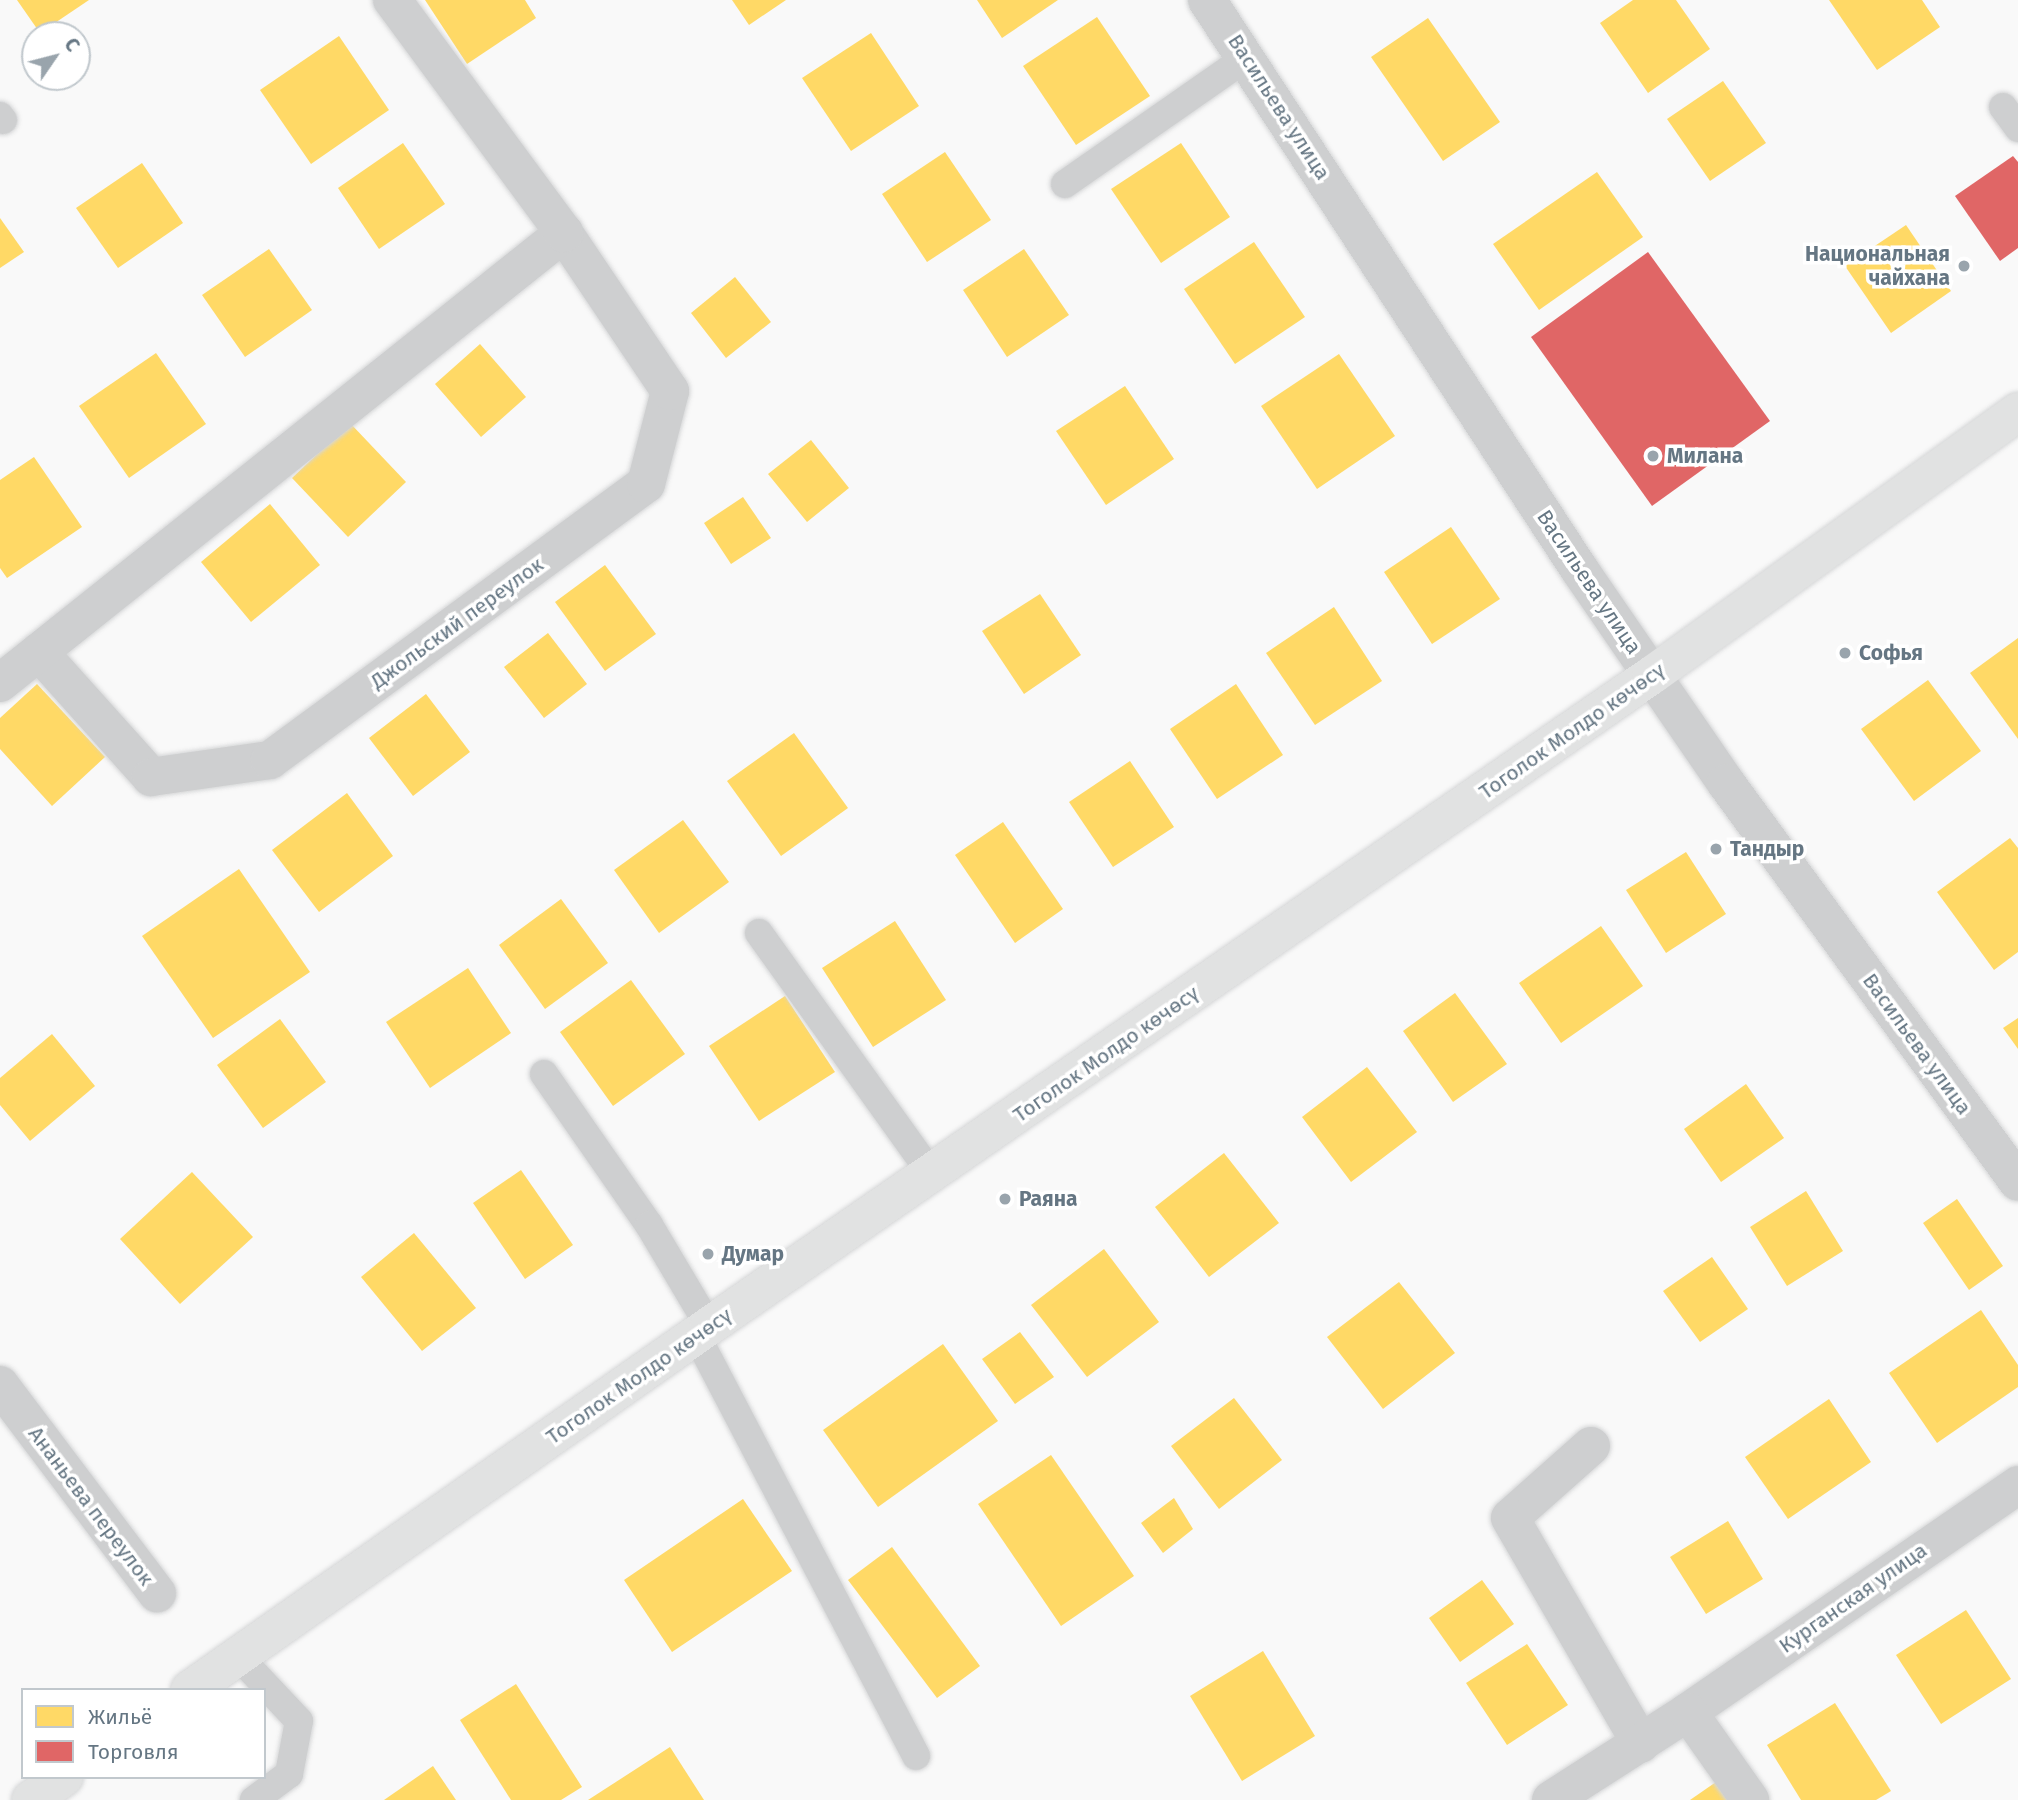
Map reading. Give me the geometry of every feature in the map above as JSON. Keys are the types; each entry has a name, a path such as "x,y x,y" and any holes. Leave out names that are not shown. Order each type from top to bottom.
{"main road":[{"name":"Тоголок Молдо көчөсү","path":"193,1688 703,1331 1652,675 2018,412"},
{"path":"31,1800 61,1779"}],"street":[{"name":"Джольский переулок","path":"39,652 152,776 270,761 646,484 670,391 565,233 392,0"},
{"name":"Васильева улица","path":"1207,0 1247,57 1579,569 1726,782 2018,1182"},
{"path":"0,683 565,233"},
{"name":"Ананьева переулок","path":"0,1385 157,1593"},
{"path":"1591,1446 1510,1518 1641,1744"},
{"name":"Курганская улица","path":"1551,1800 1641,1744 2018,1485"},
{"path":"1688,1712 1750,1800"}],"lane":[{"path":"1065,184 1247,57"},
{"path":"759,933 932,1175"},
{"path":"544,1074 649,1225 916,1756"},
{"path":"238,1656 299,1721 289,1774 254,1800"}],"building: Жильё":[{"path":"17,0 89,0 58,21 32,21"},
{"path":"425,0 525,0 536,18 467,64"},
{"path":"732,0 786,0 749,25"},
{"path":"977,0 1058,0 1002,38"},
{"path":"1633,0 1676,0 1710,49 1648,93 1600,23"},
{"path":"1829,0 1922,0 1940,27 1877,70"},
{"path":"1097,17 1150,96 1076,145 1023,66"},
{"path":"1428,18 1500,122 1443,161 1371,57"},
{"path":"871,33 919,106 851,151 802,78"},
{"path":"339,36 389,110 311,164 260,90"},
{"path":"1723,81 1766,143 1710,181 1667,119"},
{"path":"403,143 445,204 379,249 338,188"},
{"path":"1181,143 1230,217 1161,263 1111,189"},
{"path":"945,152 991,220 927,262 882,194"},
{"path":"142,163 183,223 118,268 76,208"},
{"path":"1597,172 1643,237 1539,310 1493,244"},
{"path":"0,218 24,252 0,268"},
{"path":"1906,225 1951,291 1891,333 1845,266"},
{"path":"1254,242 1305,317 1235,364 1184,289"},
{"path":"269,249 312,310 245,357 202,295"},
{"path":"1024,249 1069,315 1007,357 963,290"},
{"path":"735,277 771,322 726,358 691,313"},
{"path":"480,344 526,397 481,437 435,384"},
{"path":"156,353 206,424 129,478 79,406"},
{"path":"1339,354 1395,436 1317,489 1261,406"},
{"path":"1125,386 1174,459 1106,505 1056,431"},
{"path":"350,423 406,482 348,537 292,478"},
{"path":"811,440 849,488 807,522 768,474"},
{"path":"34,457 82,527 7,578 0,568 0,480"},
{"path":"743,497 771,538 731,564 704,523"},
{"path":"270,504 320,565 251,622 201,562"},
{"path":"1451,527 1500,599 1432,644 1384,572"},
{"path":"605,565 656,634 605,671 555,602"},
{"path":"1040,594 1081,655 1024,694 982,631"},
{"path":"1334,607 1382,681 1315,725 1266,653"},
{"path":"548,633 587,684 544,718 504,667"},
{"path":"2018,638 2018,739 1970,673"},
{"path":"1928,680 1981,751 1914,801 1861,729"},
{"path":"37,684 105,757 52,806 0,749 0,718"},
{"path":"1236,684 1283,755 1217,799 1170,729"},
{"path":"426,694 470,752 413,796 369,738"},
{"path":"794,733 848,808 781,856 727,781"},
{"path":"1130,761 1174,827 1113,867 1069,802"},
{"path":"347,793 393,856 319,912 272,850"},
{"path":"683,820 729,882 659,933 614,870"},
{"path":"1003,822 1063,909 1015,943 955,855"},
{"path":"2010,838 2018,848 2018,952 1994,970 1937,892"},
{"path":"1686,852 1726,914 1666,953 1626,890"},
{"path":"239,869 310,972 213,1038 142,936"},
{"path":"561,899 608,963 545,1009 499,945"},
{"path":"895,921 946,1000 873,1047 822,968"},
{"path":"1601,926 1643,986 1561,1043 1519,983"},
{"path":"468,968 511,1033 430,1088 386,1022"},
{"path":"631,980 685,1054 613,1106 560,1032"},
{"path":"1455,993 1507,1064 1453,1102 1403,1031"},
{"path":"785,996 835,1072 759,1121 709,1046"},
{"path":"2018,1018 2018,1049 2003,1028"},
{"path":"280,1019 326,1082 263,1128 217,1065"},
{"path":"52,1034 95,1086 30,1141 0,1105 0,1078"},
{"path":"1367,1067 1417,1132 1351,1182 1302,1117"},
{"path":"1746,1084 1784,1138 1721,1182 1684,1129"},
{"path":"1224,1153 1279,1223 1209,1277 1155,1207"},
{"path":"521,1170 573,1245 525,1279 473,1203"},
{"path":"192,1172 253,1237 180,1304 120,1239"},
{"path":"1806,1191 1843,1251 1787,1286 1750,1227"},
{"path":"1957,1199 2003,1266 1969,1290 1923,1223"},
{"path":"414,1233 476,1308 422,1351 361,1277"},
{"path":"1104,1249 1159,1322 1087,1377 1031,1305"},
{"path":"1712,1257 1748,1309 1700,1342 1663,1291"},
{"path":"1399,1282 1455,1353 1383,1409 1327,1337"},
{"path":"1981,1310 2018,1365 2018,1387 1937,1443 1889,1373"},
{"path":"1020,1332 1054,1377 1015,1404 982,1359"},
{"path":"943,1344 998,1421 878,1507 823,1430"},
{"path":"1234,1398 1282,1460 1219,1509 1171,1446"},
{"path":"1829,1399 1871,1462 1788,1519 1745,1457"},
{"path":"1051,1455 1134,1576 1061,1626 978,1504"},
{"path":"1174,1498 1193,1529 1163,1553 1141,1523"},
{"path":"743,1499 792,1571 672,1652 624,1580"},
{"path":"1728,1521 1763,1579 1706,1614 1670,1557"},
{"path":"892,1547 980,1666 937,1698 848,1580"},
{"path":"1482,1580 1514,1624 1460,1662 1429,1618"},
{"path":"1966,1610 2011,1679 1941,1724 1896,1655"},
{"path":"1527,1644 1568,1705 1507,1745 1466,1683"},
{"path":"1263,1651 1315,1736 1242,1781 1190,1696"},
{"path":"516,1684 582,1787 561,1800 511,1800 460,1720"},
{"path":"1835,1703 1891,1791 1876,1800 1801,1800 1767,1745"},
{"path":"670,1747 704,1800 588,1800"},
{"path":"433,1766 456,1800 384,1800"},
{"path":"1716,1782 1728,1800 1690,1800"}],"building: Торговля":[{"path":"2013,156 2018,162 2018,248 2000,261 1955,196"},
{"path":"1648,252 1770,421 1652,506 1531,337"}],"place":[{"name":"Национальная чайхана","path":"1964,266"},
{"name":"Милана","path":"1653,456"},
{"name":"Софья","path":"1845,653"},
{"name":"Тандыр","path":"1716,849"},
{"name":"Раяна","path":"1005,1199"},
{"name":"Думар","path":"708,1254"}]}
